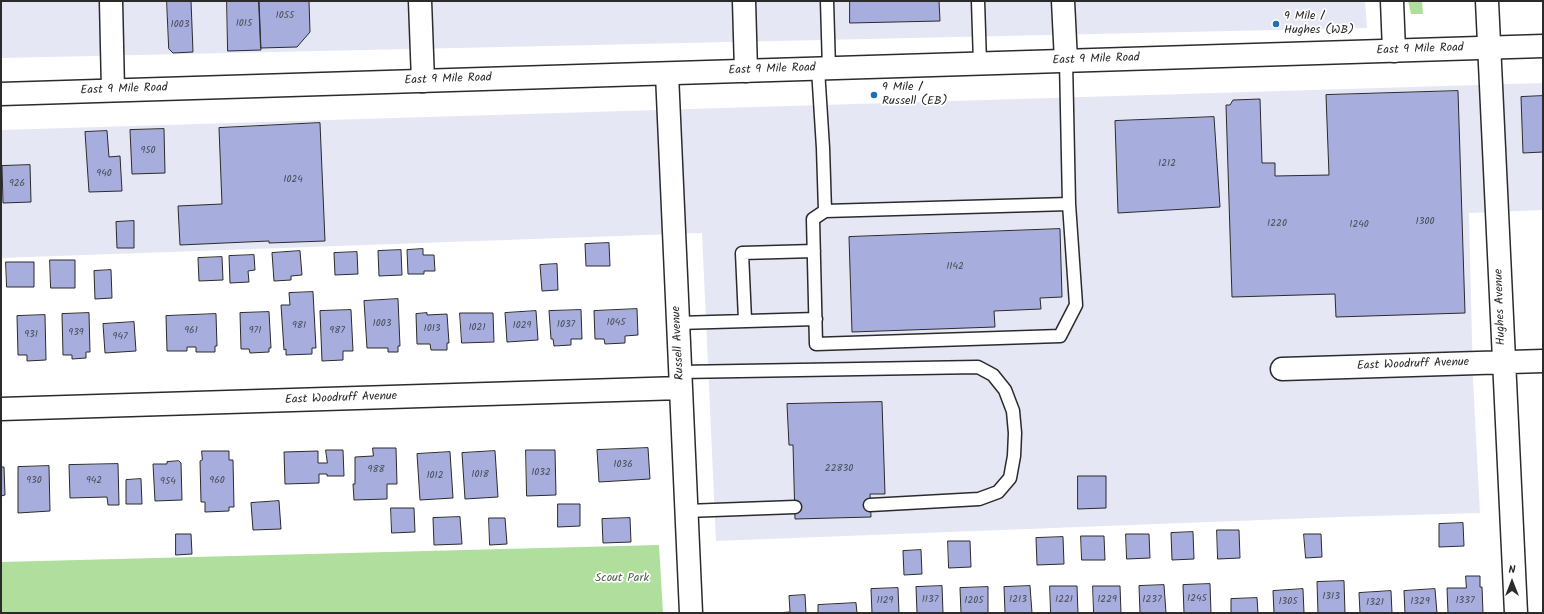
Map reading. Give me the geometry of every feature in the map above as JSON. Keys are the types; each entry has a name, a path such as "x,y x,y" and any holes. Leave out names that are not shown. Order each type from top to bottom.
{"street":[{"path":"111,1 113,90"},
{"path":"420,1 423,81"},
{"path":"744,1 746,71"},
{"path":"1063,1 1066,61"},
{"path":"1392,1 1394,52"},
{"name":"Hughes Avenue","path":"1487,1 1516,613"},
{"name":"East 9 Mile Road","path":"1,94 980,63 1394,52 1543,46"},
{"name":"Russell Avenue","path":"667,74 691,613"},
{"name":"East Woodruff Avenue","path":"1282,369 1543,361"},
{"name":"East Woodruff Avenue","path":"1,409 681,380"}],"lane":[{"path":"825,211 823,148 827,1"},
{"path":"978,1 980,63"},
{"path":"1066,61 1069,204 1076,304 1060,336 816,344 813,219 825,211 1069,204"},
{"path":"745,320 742,253 814,251"},
{"path":"678,323 816,319"},
{"path":"681,380 978,367 993,375 1005,390 1013,411 1015,432 1014,456 1010,478 998,492 979,499 870,505"},
{"path":"686,511 795,507"}],"shaded area":[{"path":"1,1 1365,1 1367,28 1,58"},
{"path":"1543,83 1543,210 1469,213 1473,380 1480,513 716,541 702,233 1,258 1,130"}],"green space":[{"path":"1408,1 1422,1 1423,14 1411,14"},
{"name":"Scout Park","path":"659,545 663,613 1,613 1,562"}],"building":[{"path":"167,1 191,1 193,52 173,53 169,49"},
{"path":"227,1 259,1 261,50 228,51"},
{"path":"259,1 309,1 310,32 297,47 261,48"},
{"path":"850,1 939,1 940,21 850,23"},
{"path":"1458,91 1465,313 1336,317 1335,294 1232,297 1226,105 1230,105 1233,100 1260,99 1262,163 1275,163 1275,176 1329,175 1326,95"},
{"path":"1543,96 1543,152 1523,153 1521,97"},
{"path":"1214,117 1220,207 1118,213 1115,121"},
{"path":"320,123 325,241 269,243 269,241 180,245 178,206 222,204 219,128"},
{"path":"164,129 165,173 132,174 130,130"},
{"path":"107,131 109,157 120,156 122,191 89,192 85,132"},
{"path":"30,165 31,202 3,203 2,166"},
{"path":"134,221 134,248 117,248 116,222"},
{"path":"1060,229 1062,297 1040,298 1041,309 994,311 995,327 852,332 849,237"},
{"path":"609,243 610,266 586,266 585,244"},
{"path":"423,249 423,255 434,255 435,271 424,271 424,274 408,274 407,250"},
{"path":"401,250 402,275 379,276 378,251"},
{"path":"300,251 302,275 291,276 291,280 274,281 272,253"},
{"path":"357,252 358,274 335,275 334,253"},
{"path":"254,255 255,270 248,271 249,282 230,283 229,256"},
{"path":"222,257 223,280 199,281 198,258"},
{"path":"50,260 75,260 75,288 51,288"},
{"path":"6,262 34,262 34,287 7,287"},
{"path":"557,264 558,290 542,291 540,265"},
{"path":"111,270 112,298 95,299 94,271"},
{"path":"313,292 316,348 312,348 312,354 286,355 286,349 284,350 281,305 290,305 289,293"},
{"path":"398,299 400,346 398,346 398,352 388,352 388,348 367,348 364,301"},
{"path":"637,309 638,335 625,336 625,343 605,344 604,339 595,339 594,311"},
{"path":"351,310 353,351 343,351 343,360 322,361 320,311"},
{"path":"581,310 582,339 571,339 571,345 554,346 553,339 551,339 549,311"},
{"path":"536,311 538,340 507,342 505,313"},
{"path":"269,312 271,348 269,348 269,352 250,353 249,349 241,349 240,313"},
{"path":"89,313 90,352 86,352 86,358 72,359 72,355 63,355 62,314"},
{"path":"427,313 427,315 447,314 449,343 447,343 447,350 431,350 430,344 417,344 416,314"},
{"path":"460,313 493,313 494,342 462,343"},
{"path":"216,314 217,346 215,346 215,352 196,352 196,347 187,347 187,351 167,351 166,316"},
{"path":"45,315 46,360 27,361 27,355 18,355 17,316"},
{"path":"134,322 136,351 105,353 103,324"},
{"path":"882,402 885,494 870,494 871,517 795,519 793,445 789,445 787,404"},
{"path":"373,448 396,448 397,484 387,484 387,499 354,500 353,484 355,484 355,457 373,456"},
{"path":"648,448 650,479 599,482 597,450"},
{"path":"326,450 343,450 344,476 327,476 327,474 319,474 319,483 285,484 284,452 318,451 318,463 327,463"},
{"path":"526,450 555,450 556,495 527,496"},
{"path":"202,451 229,451 229,460 233,460 234,507 229,507 229,511 205,512 205,502 201,502 200,461 202,460"},
{"path":"495,451 498,497 465,499 462,453"},
{"path":"450,452 453,498 420,500 417,454"},
{"path":"179,461 181,463 182,500 155,501 153,464 167,464 167,462"},
{"path":"118,464 119,505 108,505 107,497 70,498 69,465"},
{"path":"49,466 50,511 18,513 18,467"},
{"path":"1,467 4,467 5,495 1,496"},
{"path":"1078,476 1106,476 1106,508 1078,509"},
{"path":"141,479 142,504 126,504 126,480"},
{"path":"279,501 281,529 253,530 251,503"},
{"path":"558,504 580,504 580,526 558,527"},
{"path":"391,508 414,508 415,532 392,533"},
{"path":"460,517 462,544 434,545 433,518"},
{"path":"489,518 505,518 507,544 490,545"},
{"path":"630,518 631,542 603,543 602,519"},
{"path":"1463,523 1464,546 1439,547 1439,524"},
{"path":"1217,530 1239,530 1240,558 1218,559"},
{"path":"1193,532 1194,559 1172,560 1171,533"},
{"path":"176,534 191,534 192,554 176,555"},
{"path":"1126,534 1149,534 1150,558 1127,559"},
{"path":"1304,534 1321,534 1322,557 1306,558"},
{"path":"1081,536 1104,536 1105,560 1082,560"},
{"path":"1063,537 1064,564 1037,565 1036,538"},
{"path":"948,541 970,541 971,567 949,568"},
{"path":"921,550 922,574 904,575 903,551"},
{"path":"1466,576 1480,576 1483,613 1448,613 1447,588 1466,588"},
{"path":"1344,581 1345,613 1318,613 1317,582"},
{"path":"1210,584 1211,613 1184,613 1183,585"},
{"path":"1164,585 1166,613 1140,613 1139,586"},
{"path":"942,586 943,613 917,613 916,587"},
{"path":"1030,586 1032,613 1005,613 1004,587"},
{"path":"1050,586 1077,586 1078,613 1051,613"},
{"path":"1093,586 1120,586 1121,613 1094,613"},
{"path":"988,587 988,613 961,613 960,588"},
{"path":"898,588 899,613 872,613 871,589"},
{"path":"1303,589 1304,613 1274,613 1273,591"},
{"path":"1435,589 1437,613 1405,613 1404,591"},
{"path":"1391,591 1392,613 1360,613 1359,593"},
{"path":"805,595 806,613 774,613 790,612 789,596"},
{"path":"1257,598 1258,613 1231,613 1231,599"},
{"path":"856,603 857,613 818,613 818,605"}],"place":[{"name":"9 Mile / Hughes (WB)","path":"1276,24"},
{"name":"9 Mile / Russell (EB)","path":"874,95"}]}
